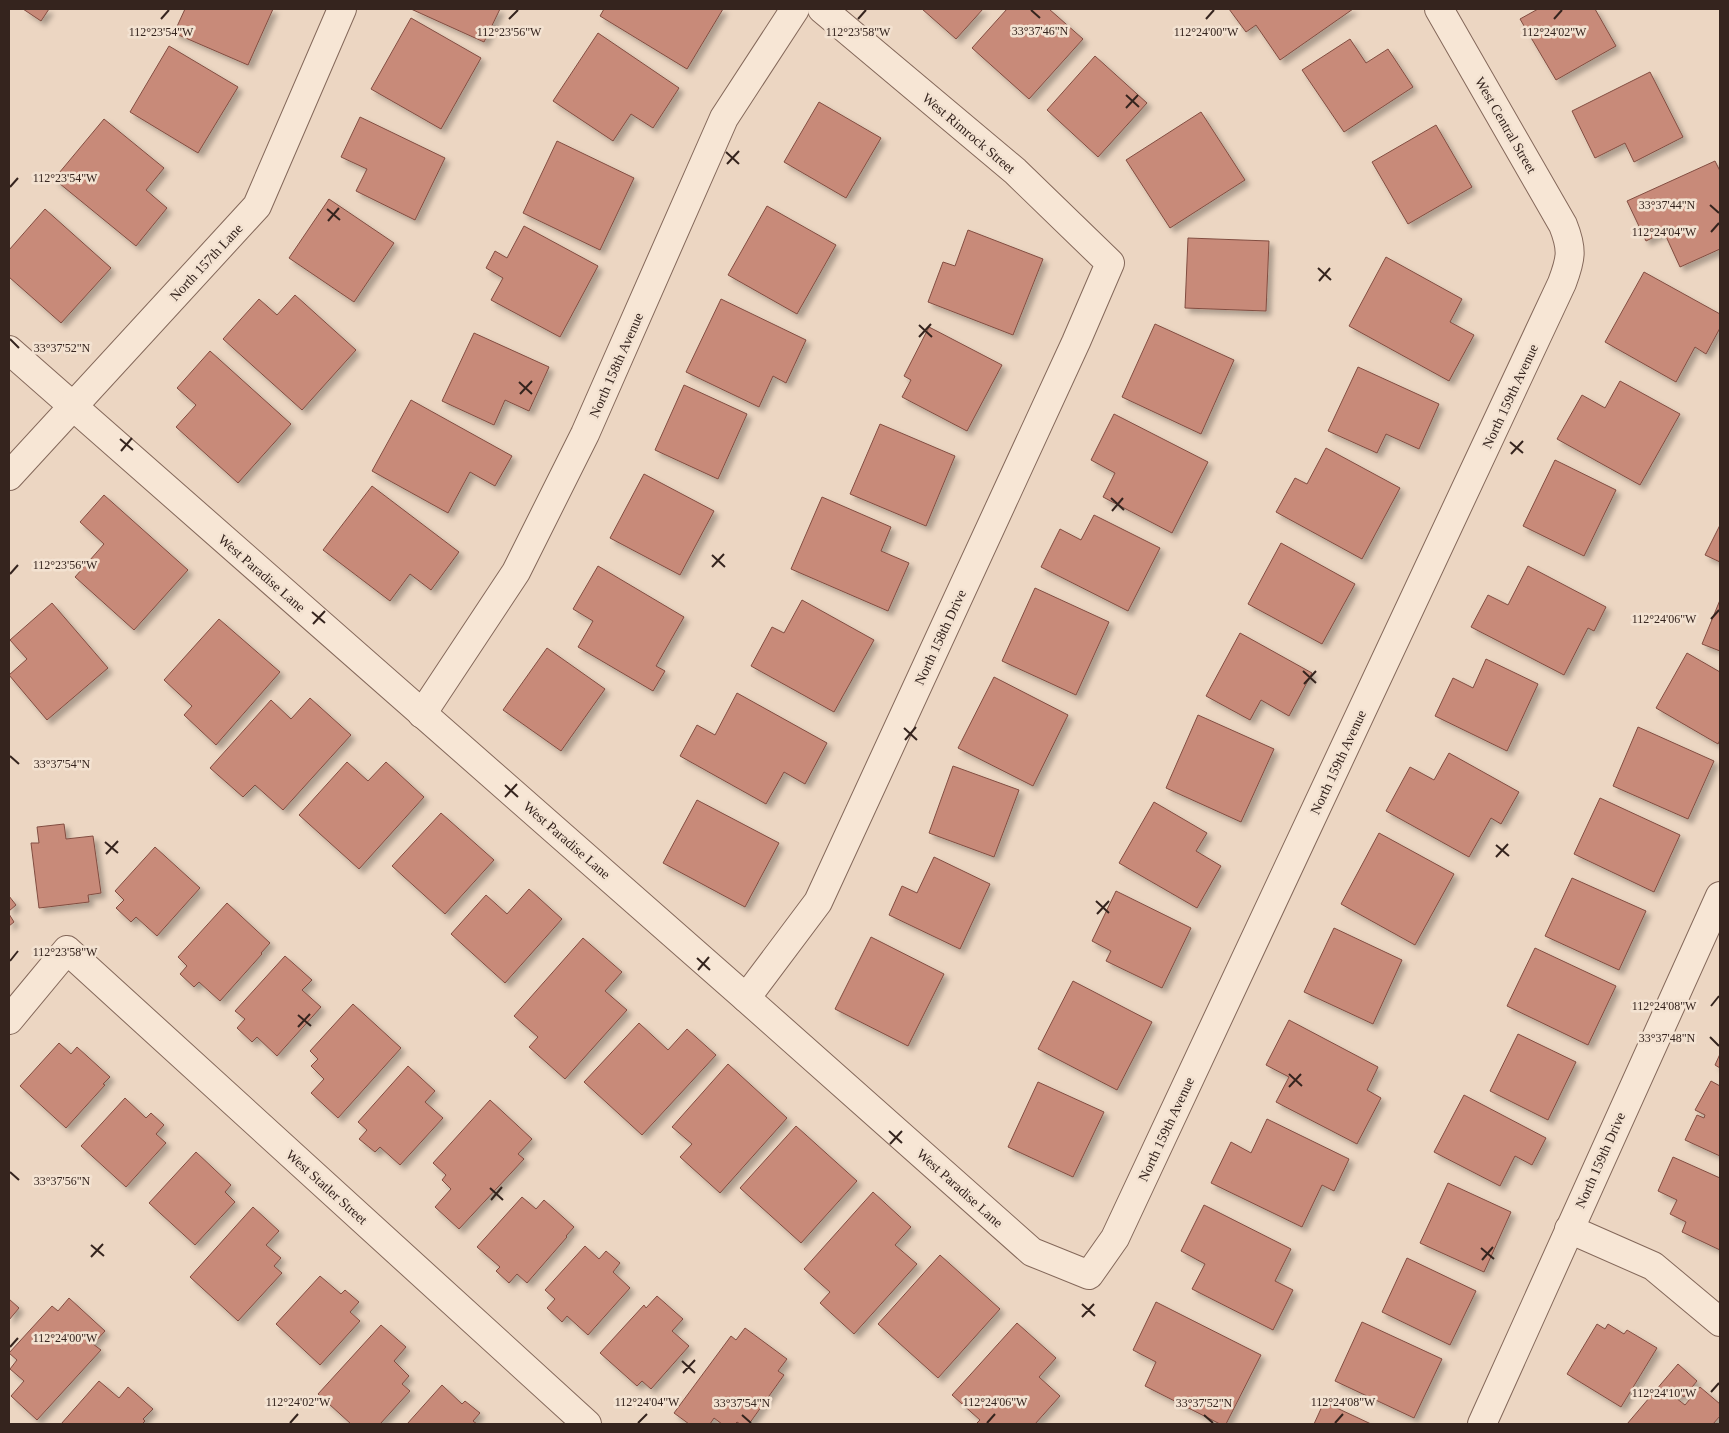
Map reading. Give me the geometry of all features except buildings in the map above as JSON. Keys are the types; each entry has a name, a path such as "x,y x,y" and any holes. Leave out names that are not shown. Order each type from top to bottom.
{"street":[{"name":"North 157th Lane","path":"9,476 257,206 342,9"},
{"name":"North 158th Avenue","path":"422,714 516,572 585,434 724,118 795,9"},
{"name":"West Rimrock Street","path":"822,9 1015,171 1110,263"},
{"name":"West Central Street","path":"1439,9 1554,209 1570,243"},
{"name":"North 159th Avenue","path":"1089,1275 1115,1238 1562,283 1569,263 1570,243"},
{"name":"North 158th Drive","path":"746,998 818,902 1072,351 1110,263"},
{"name":"West Paradise Lane","path":"9,350 1032,1252 1089,1275"},
{"name":"North 159th Drive","path":"1482,1424 1720,896"},
{"name":"West Statler Street","path":"9,1020 68,950 587,1424"},
{"path":"1569,1229 1653,1266 1720,1322"}]}
